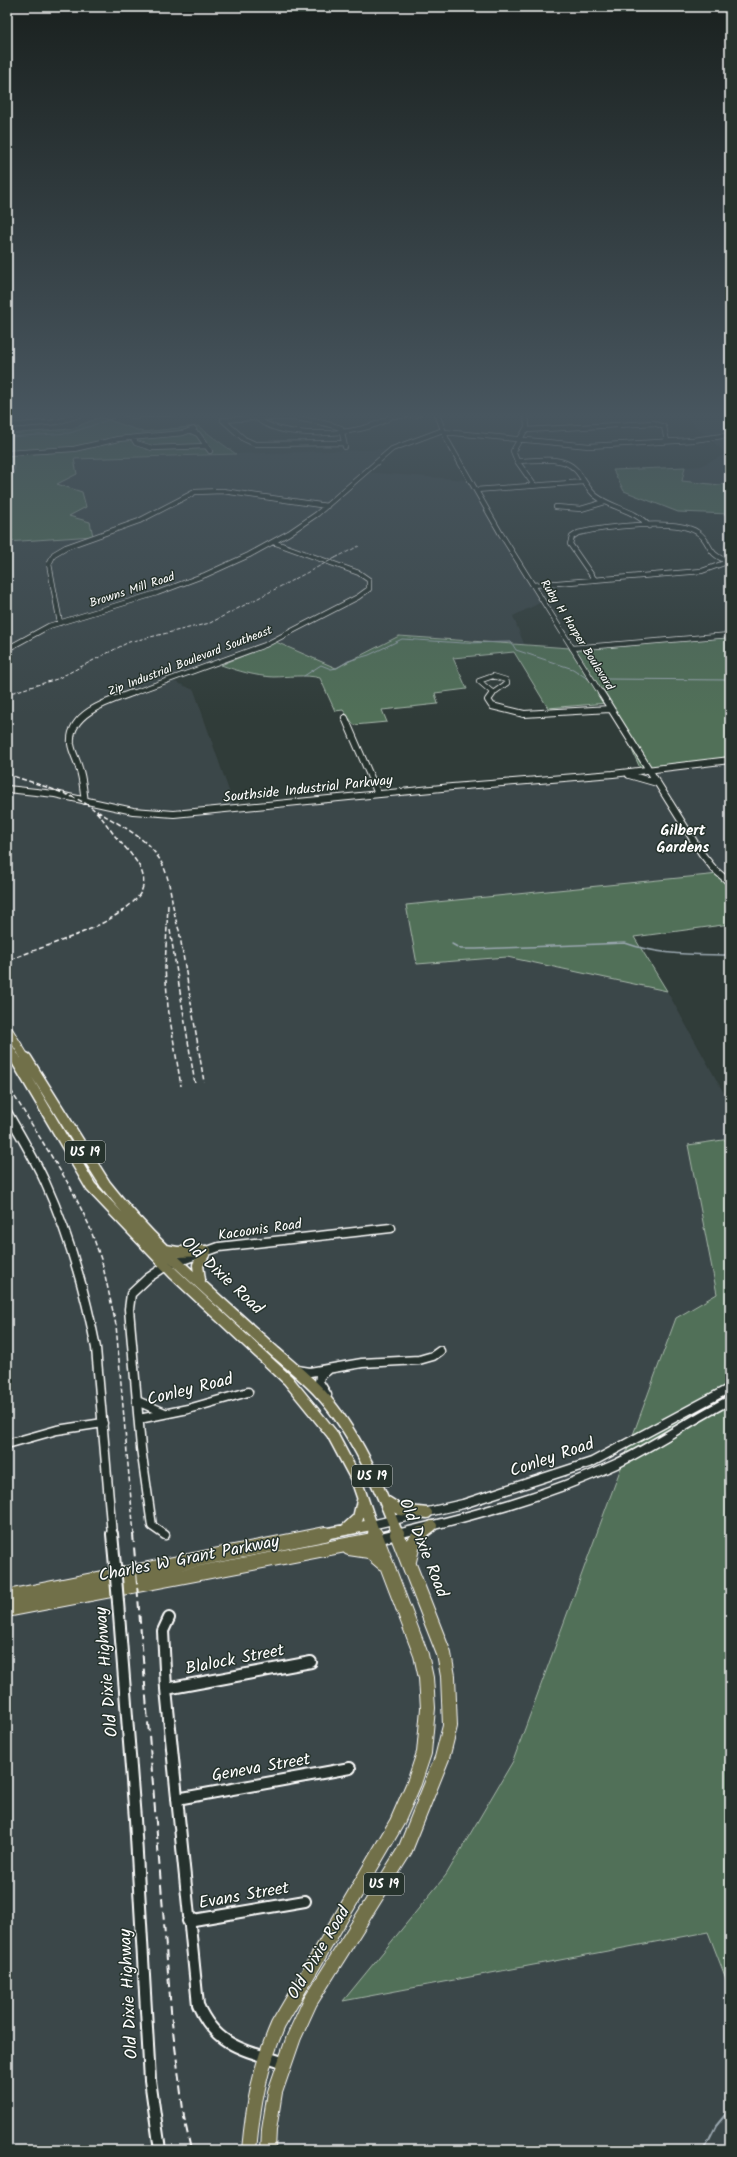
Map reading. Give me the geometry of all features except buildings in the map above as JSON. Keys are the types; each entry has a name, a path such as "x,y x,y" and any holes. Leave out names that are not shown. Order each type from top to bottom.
{"main road":[{"name":"Old Dixie Road","path":"7,1028 111,1192 165,1249 297,1370 332,1408 350,1432 392,1521 439,1636 448,1676 450,1726 442,1758 405,1850 310,2002 283,2062 270,2119 268,2150"},
{"name":"Old Dixie Road","path":"7,1044 91,1187 166,1266 288,1380 305,1398 332,1434 356,1479 376,1539 413,1630 426,1678 428,1708 424,1753 414,1783 397,1822 278,2025 264,2056 258,2076 249,2150"},
{"path":"165,1249 177,1252 206,1252"},
{"path":"200,1280 196,1269 199,1260 206,1252"},
{"path":"344,1530 358,1518 362,1498"},
{"path":"382,1499 400,1510 427,1513"},
{"name":"Charles W Grant Parkway","path":"7,1597 371,1525"},
{"path":"409,1564 412,1543 417,1537 432,1526"},
{"name":"Charles W Grant Parkway","path":"7,1610 376,1539"},
{"path":"339,1547 369,1552 379,1557 387,1567"}],"street":[{"path":"60,623 49,564 54,554 66,547 139,521 151,515"},
{"name":"Browns Mill Road","path":"7,649 30,635 60,623 180,585 229,564 273,542 315,515"},
{"name":"Ruby H Harper Boulevard","path":"491,515 610,709 707,861 730,883"},
{"path":"639,515 650,526"},
{"path":"595,580 570,544 572,537 586,531 674,525 692,529 701,535 711,554 730,562"},
{"name":"Zip Industrial Boulevard Southeast","path":"86,801 80,769 70,738 75,725 88,713 110,701 265,645 358,597 369,589 368,580 359,573 273,542"},
{"path":"533,585 702,571 730,562"},
{"path":"572,648 730,635"},
{"path":"494,693 479,681 481,679 493,676 506,680 506,683 488,700 492,706 514,713 610,709"},
{"path":"590,676 597,676"},
{"path":"345,718 378,794"},
{"name":"Southside Industrial Parkway","path":"642,759 652,765 671,767"},
{"name":"Southside Industrial Parkway","path":"7,789 55,794 133,811 174,814 378,794 613,774 730,760"},
{"path":"657,783 656,778 660,773 671,767"},
{"name":"Southside Industrial Parkway","path":"613,774 641,777 657,783"},
{"name":"Old Dixie Highway","path":"7,1112 45,1181 71,1247 96,1348 135,1819 150,2080 160,2150"},
{"name":"Kacoonis Road","path":"165,1535 152,1526 138,1419 129,1309 130,1298 140,1284 166,1266 219,1247 391,1228"},
{"path":"297,1370 310,1372 362,1364 419,1360 433,1356 440,1351"},
{"path":"328,1370 320,1376 319,1382 355,1431 362,1456"},
{"name":"Conley Road","path":"371,1525 463,1504 592,1462 730,1388"},
{"name":"Conley Road","path":"138,1419 168,1414 248,1392"},
{"name":"Conley Road","path":"376,1539 432,1526 523,1500 597,1472 652,1445 730,1400"},
{"path":"137,1401 168,1414"},
{"path":"7,1444 57,1430 103,1423"},
{"path":"169,1618 163,1631 166,1689 195,1990 203,2019 211,2031 221,2039 283,2062"},
{"name":"Blalock Street","path":"166,1689 311,1662"},
{"name":"Geneva Street","path":"177,1799 350,1768"},
{"name":"Evans Street","path":"188,1921 305,1901"}],"shaded area":[{"path":"68,515 492,515 544,601 513,616 524,644 399,636 336,668 274,641 171,680 194,690 235,808 534,782 730,759 730,881 418,964 507,957 667,991 730,1104 730,1139 688,1145 717,1294 676,1318 513,1761 446,1875 344,2001 708,1932 730,1989 730,2150 7,2150 7,542 93,536"}],"green space":[{"path":"7,515 72,515 69,516 90,522 93,536 7,542"},
{"path":"730,635 730,759 640,768 622,728 607,703 548,708 514,652 453,658 467,689 435,693 438,704 382,710 387,722 354,725 343,710 335,711 320,678 302,676 260,676 221,665 276,642 336,668 399,636 570,648"},
{"path":"719,874 730,881 730,924 634,937 667,991 507,957 417,964 406,905"},
{"path":"730,1139 730,1989 708,1932 343,2001 446,1875 513,1761 676,1318 717,1294 688,1145"}],"waterway":[{"path":"304,676 321,665 331,669 337,668 348,661 369,655 402,639 463,643 511,642 516,650 573,669 588,679"},
{"path":"603,679 730,680"},
{"path":"452,944 461,949 476,949 625,943 664,952 730,955"},
{"path":"704,2150 716,2126 730,2109"}],"railway":[{"path":"339,556 359,546"},
{"path":"11,693 7,694 57,679 129,642 210,623 339,556"},
{"path":"335,558 339,556"},
{"path":"7,774 63,793 92,808 135,860 143,877 143,886 139,895 131,904 118,914 103,923 71,937 7,961"},
{"path":"97,811 145,842 153,850 165,870 179,930 204,1082"},
{"path":"168,905 165,968 168,1007 181,1086"},
{"path":"170,930 195,1084"},
{"path":"7,1084 71,1188 89,1225 102,1262 116,1325 134,1535"},
{"path":"133,1534 172,2023 184,2117 191,2150"}],"district":[{"name":"Gilbert Gardens","path":"683,840"}]}
